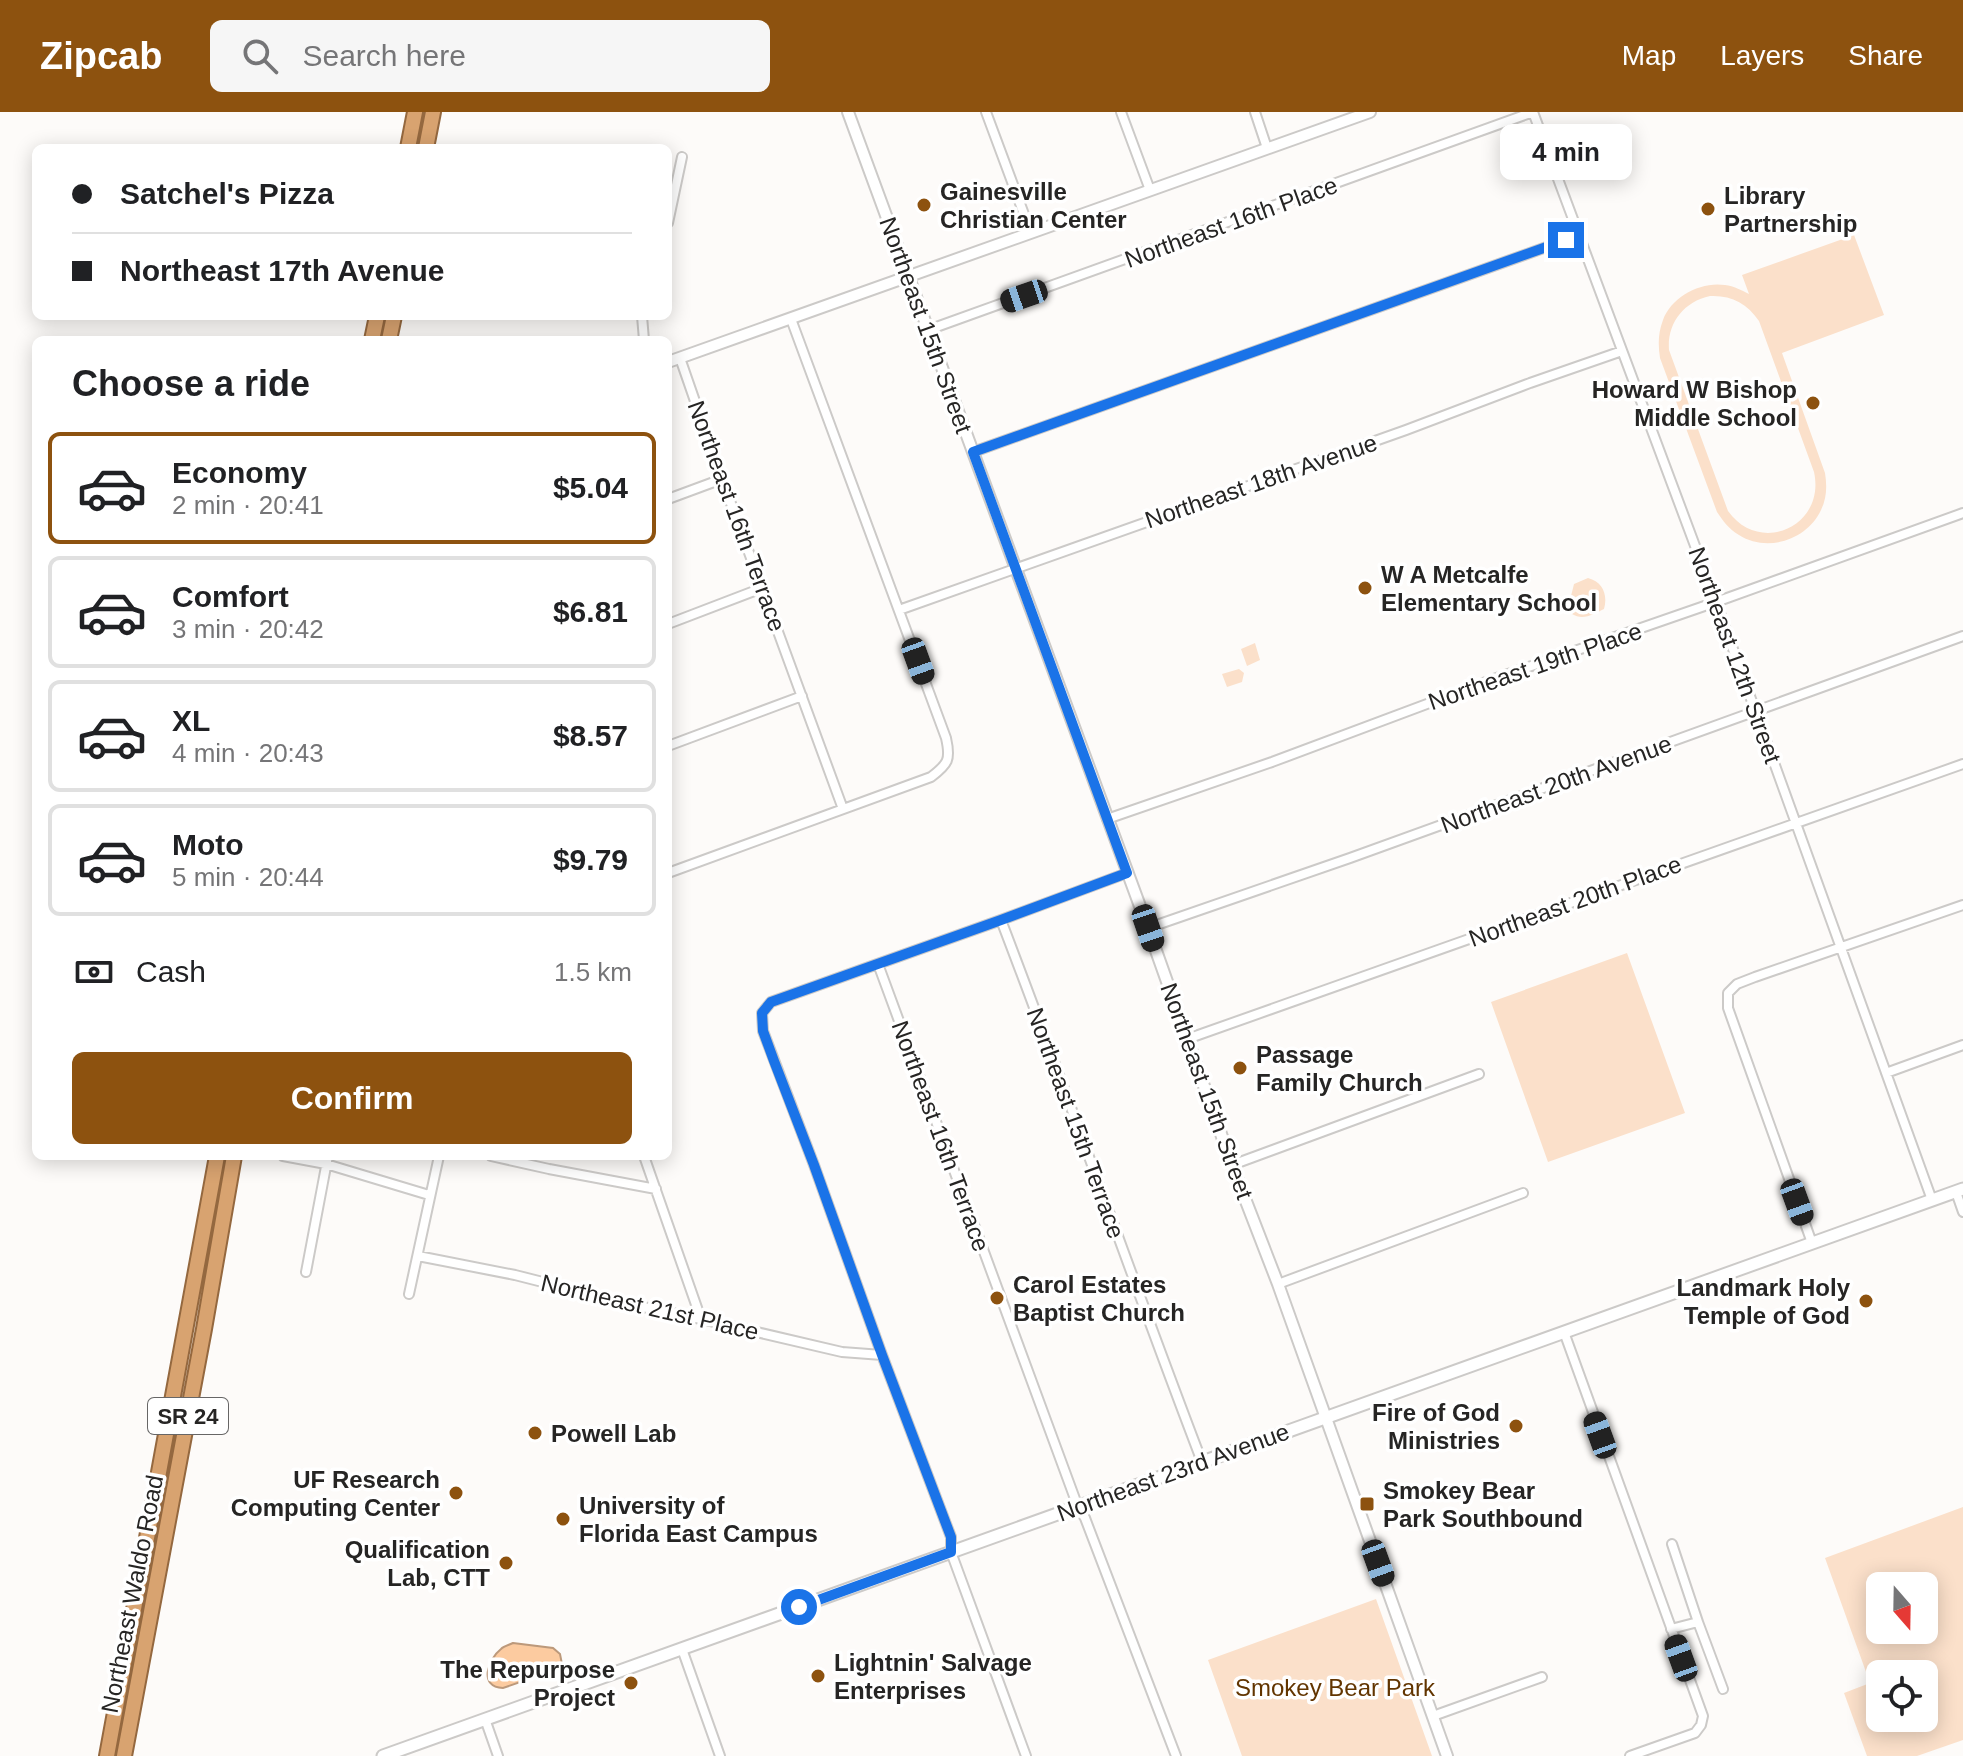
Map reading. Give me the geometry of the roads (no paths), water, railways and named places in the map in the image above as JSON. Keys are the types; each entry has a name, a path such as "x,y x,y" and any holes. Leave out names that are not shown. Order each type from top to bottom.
{"highway":[{"path":"409,144 415,112"},
{"path":"427,144 433,112"},
{"name":"Northeast Waldo Road","path":"107,1756 216,1160"},
{"name":"Northeast Waldo Road","path":"124,1756 233,1160"},
{"path":"122,1673 139,1675"}],"main road":[{"name":"Northeast 23rd Avenue","path":"383,1756 1959,1190"}],"street":[{"name":"Northeast 15th Street","path":"848,112 1327,1417 1447,1756"},
{"path":"986,112 1031,233"},
{"path":"1121,112 1150,190"},
{"path":"1255,112 1267,148"},
{"path":"672,361 1370,112"},
{"name":"Northeast 12th Street","path":"1533,112 1716,602 1932,1200"},
{"name":"Northeast 16th Place","path":"928,330 1533,112"},
{"path":"672,204 682,157"},
{"path":"973,452 1580,235"},
{"path":"672,872 931,777 945,767 949,753 791,319"},
{"name":"Northeast 18th Avenue","path":"899,610 1622,351"},
{"name":"Northeast 16th Terrace","path":"680,358 843,809"},
{"path":"672,498 722,479"},
{"name":"Northeast 19th Place","path":"1107,819 1963,513"},
{"path":"672,622 762,588"},
{"name":"Northeast 20th Avenue","path":"1148,928 1379,848 1963,636"},
{"path":"672,745 802,696"},
{"name":"Northeast 20th Place","path":"1187,1039 1963,764"},
{"path":"1026,1756 951,1552 951,1537 763,1031 762,1013 771,1002 1127,873"},
{"path":"1812,1243 1728,1008 1728,993 1737,984 1963,905"},
{"name":"Northeast 15th Terrace","path":"1001,920 1202,1462"},
{"name":"Northeast 16th Terrace","path":"878,964 1078,1507 1085,1518 1176,1756"},
{"path":"1886,1073 1963,1045"},
{"path":"1232,1165 1479,1074"},
{"path":"306,1272 327,1160 429,1195"},
{"path":"409,1294 438,1160"},
{"path":"509,1160 656,1189"},
{"path":"645,1160 701,1319"},
{"path":"1959,1190 1963,1212"},
{"path":"1278,1284 1523,1193"},
{"name":"Northeast 21st Place","path":"418,1256 515,1275 842,1352 882,1355"},
{"path":"1564,1332 1703,1716 1695,1733 1630,1756"},
{"path":"1672,1544 1723,1689"},
{"path":"1671,1629 1698,1622"},
{"path":"682,1649 720,1756"},
{"path":"1433,1716 1542,1677"},
{"path":"485,1719 498,1756"}],"place":[{"name":"Gainesville Christian Center","path":"924,205"},
{"name":"Library Partnership","path":"1708,209"},
{"name":"Howard W Bishop Middle School","path":"1813,403"},
{"name":"W A Metcalfe Elementary School","path":"1365,588"},
{"name":"Passage Family Church","path":"1240,1068"},
{"name":"Carol Estates Baptist Church","path":"997,1298"},
{"name":"Landmark Holy Temple of God","path":"1866,1301"},
{"name":"Fire of God Ministries","path":"1516,1426"},
{"name":"Powell Lab","path":"535,1433"},
{"name":"UF Research Computing Center","path":"456,1493"},
{"name":"Smokey Bear Park Southbound","path":"1367,1504"},
{"name":"University of Florida East Campus","path":"563,1519"},
{"name":"Qualification Lab, CTT","path":"506,1563"},
{"name":"Lightnin' Salvage Enterprises","path":"818,1676"},
{"name":"The Repurpose Project","path":"631,1683"}],"park label":[{"name":"Smokey Bear Park","path":"1335,1687"}]}
